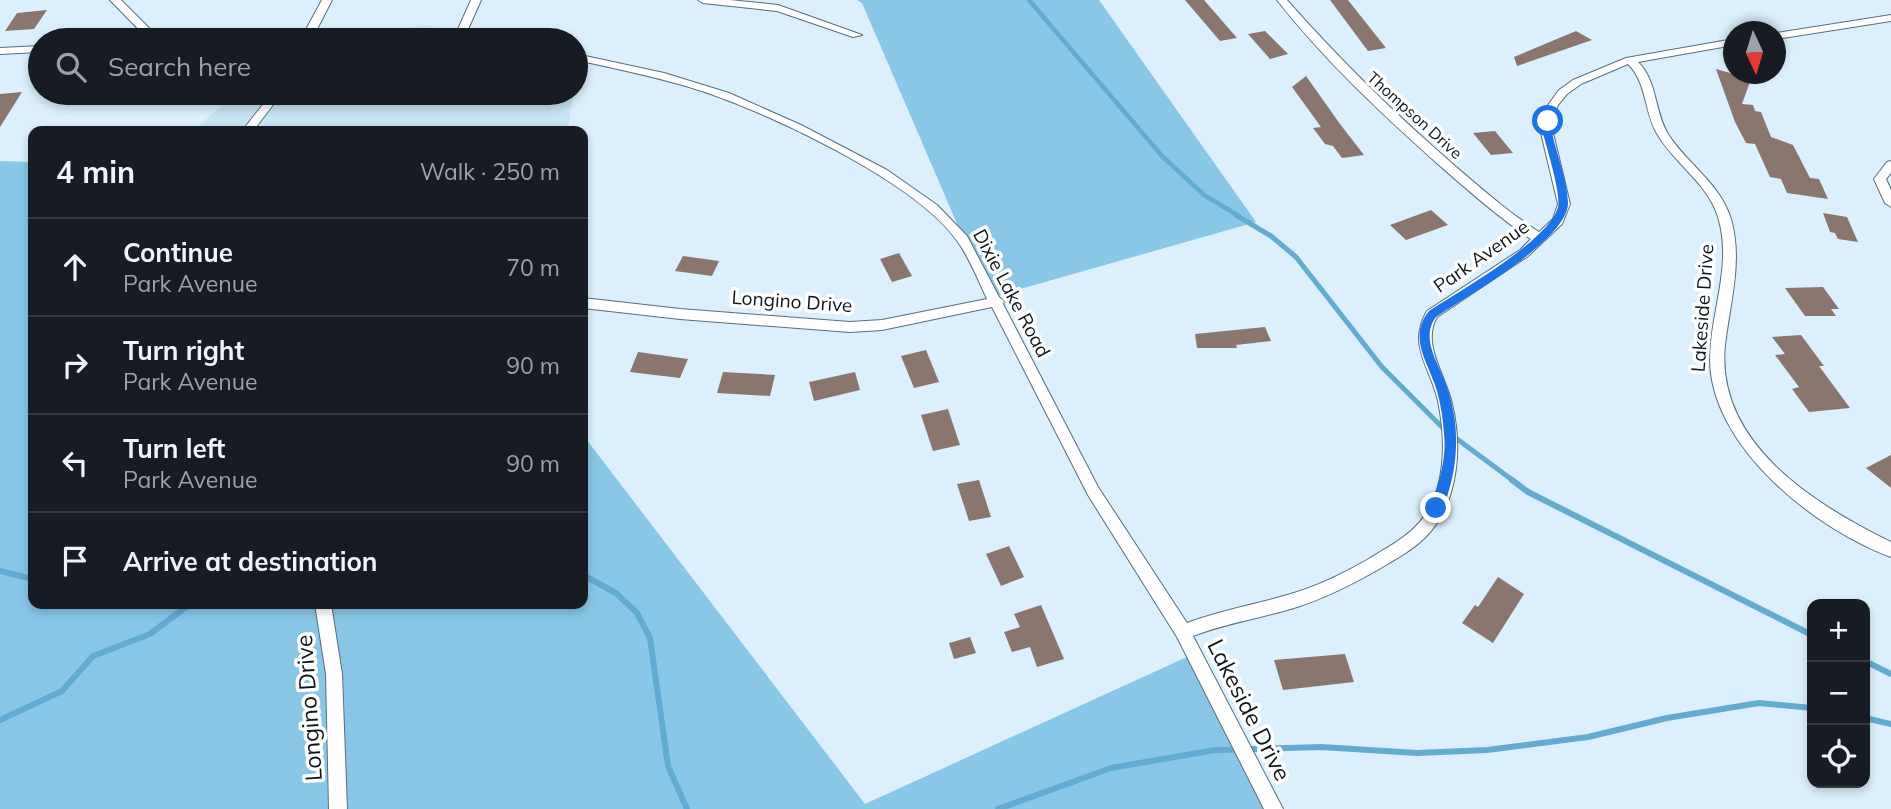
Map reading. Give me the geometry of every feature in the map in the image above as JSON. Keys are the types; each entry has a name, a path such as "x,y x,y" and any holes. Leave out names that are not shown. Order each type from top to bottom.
{"street":[{"path":"115,0 143,28"},
{"path":"313,28 327,0"},
{"path":"463,28 476,0"},
{"path":"703,0 778,8 857,35"},
{"name":"Thompson Drive","path":"1282,0 1342,69 1409,133 1516,224 1540,239"},
{"path":"1786,34 1891,18"},
{"name":"Park Avenue","path":"1183,632 1219,617 1285,603 1335,586 1402,547 1425,526 1436,508 1445,483 1451,438 1443,393 1423,340 1424,324 1433,314 1540,239 1558,221 1564,204 1547,133 1553,104 1577,82 1630,60 1723,44"},
{"path":"0,51 28,50"},
{"name":"Dixie Lake Road","path":"588,60 709,90 764,112 881,169 920,195 942,214 964,239 998,301 1093,491 1183,632"},
{"name":"Lakeside Drive","path":"1630,60 1647,78 1653,113 1661,131 1707,186 1724,215 1730,246 1717,361 1718,382 1738,429 1769,467 1803,498 1854,532 1891,550"},
{"path":"251,126 268,105"},
{"path":"1891,165 1880,179 1891,203"},
{"name":"Longino Drive","path":"588,304 680,314 850,327 882,325 998,301"},
{"name":"Longino Drive","path":"324,609 334,674 338,809"},
{"name":"Lakeside Drive","path":"1183,632 1274,809"}],"shaded area":[{"path":"857,0 1099,0 1256,222 989,298 862,3"},
{"path":"428,26 439,28 402,28"},
{"path":"222,105 572,105 568,126 199,126"},
{"path":"0,161 28,162 28,609 588,609 588,442 865,804 1200,651 1272,809 0,809"}],"building":[{"path":"1185,0 1204,0 1237,38 1220,41"},
{"path":"1330,0 1348,0 1386,48 1368,51"},
{"path":"47,10 35,28 5,31 17,13"},
{"path":"1265,31 1288,54 1270,59 1248,34"},
{"path":"1576,31 1592,40 1517,66 1514,57"},
{"path":"1716,69 1723,71 1723,84 1749,84 1742,104 1753,105 1755,111 1761,112 1771,137 1793,145 1810,178 1819,179 1828,199 1787,193 1781,179 1770,177 1755,144 1746,143 1735,122"},
{"path":"1306,76 1364,155 1342,158 1333,146 1325,144 1313,128 1321,127 1292,87"},
{"path":"22,92 0,127 0,94"},
{"path":"1495,131 1513,153 1491,155 1473,133"},
{"path":"1431,210 1448,225 1406,240 1390,225"},
{"path":"1823,213 1847,217 1858,242 1838,239 1835,233 1830,232"},
{"path":"899,253 912,276 892,282 880,259"},
{"path":"683,256 719,261 712,276 675,271"},
{"path":"1823,287 1839,309 1831,309 1836,316 1805,316 1785,288"},
{"path":"1265,327 1271,341 1236,345 1237,348 1197,348 1195,334"},
{"path":"1801,335 1824,366 1819,366 1850,408 1809,412 1792,389 1799,387 1775,355 1785,354 1772,337"},
{"path":"926,350 939,382 914,388 901,356"},
{"path":"638,352 688,359 680,378 630,372"},
{"path":"723,372 775,375 770,396 717,393"},
{"path":"855,372 860,390 814,401 809,382"},
{"path":"948,409 960,445 933,451 921,415"},
{"path":"1891,455 1891,488 1866,468"},
{"path":"979,480 991,517 969,521 957,484"},
{"path":"1009,546 1024,577 1001,586 986,554"},
{"path":"1498,577 1524,594 1493,643 1462,623 1475,605 1478,607"},
{"path":"1041,605 1064,659 1037,667 1030,647 1012,652 1004,632 1020,627 1014,614"},
{"path":"970,637 976,653 954,659 949,643"},
{"path":"1345,654 1354,682 1283,690 1274,660"}],"waterway":[{"path":"1029,0 1162,156 1204,195 1239,216"},
{"path":"1236,215 1271,236 1296,257 1382,367 1445,430"},
{"path":"1453,436 1515,482"},
{"path":"1512,480 1528,492 1807,632"},
{"path":"0,571 28,578"},
{"path":"588,578 616,593 637,613 650,638 668,766 687,809"},
{"path":"0,720 62,691 93,656 150,634 183,609"},
{"path":"1867,662 1891,674"},
{"path":"998,809 1111,768 1215,750 1321,747 1417,753 1487,750 1588,737 1667,718 1759,703 1807,708"},
{"path":"1870,719 1891,724"}],"route":[{"path":"1436,508 1445,483 1451,438 1443,393 1423,340 1424,324 1433,314 1491,272 1524,253 1558,221 1564,204 1547,133 1548,121"}]}
